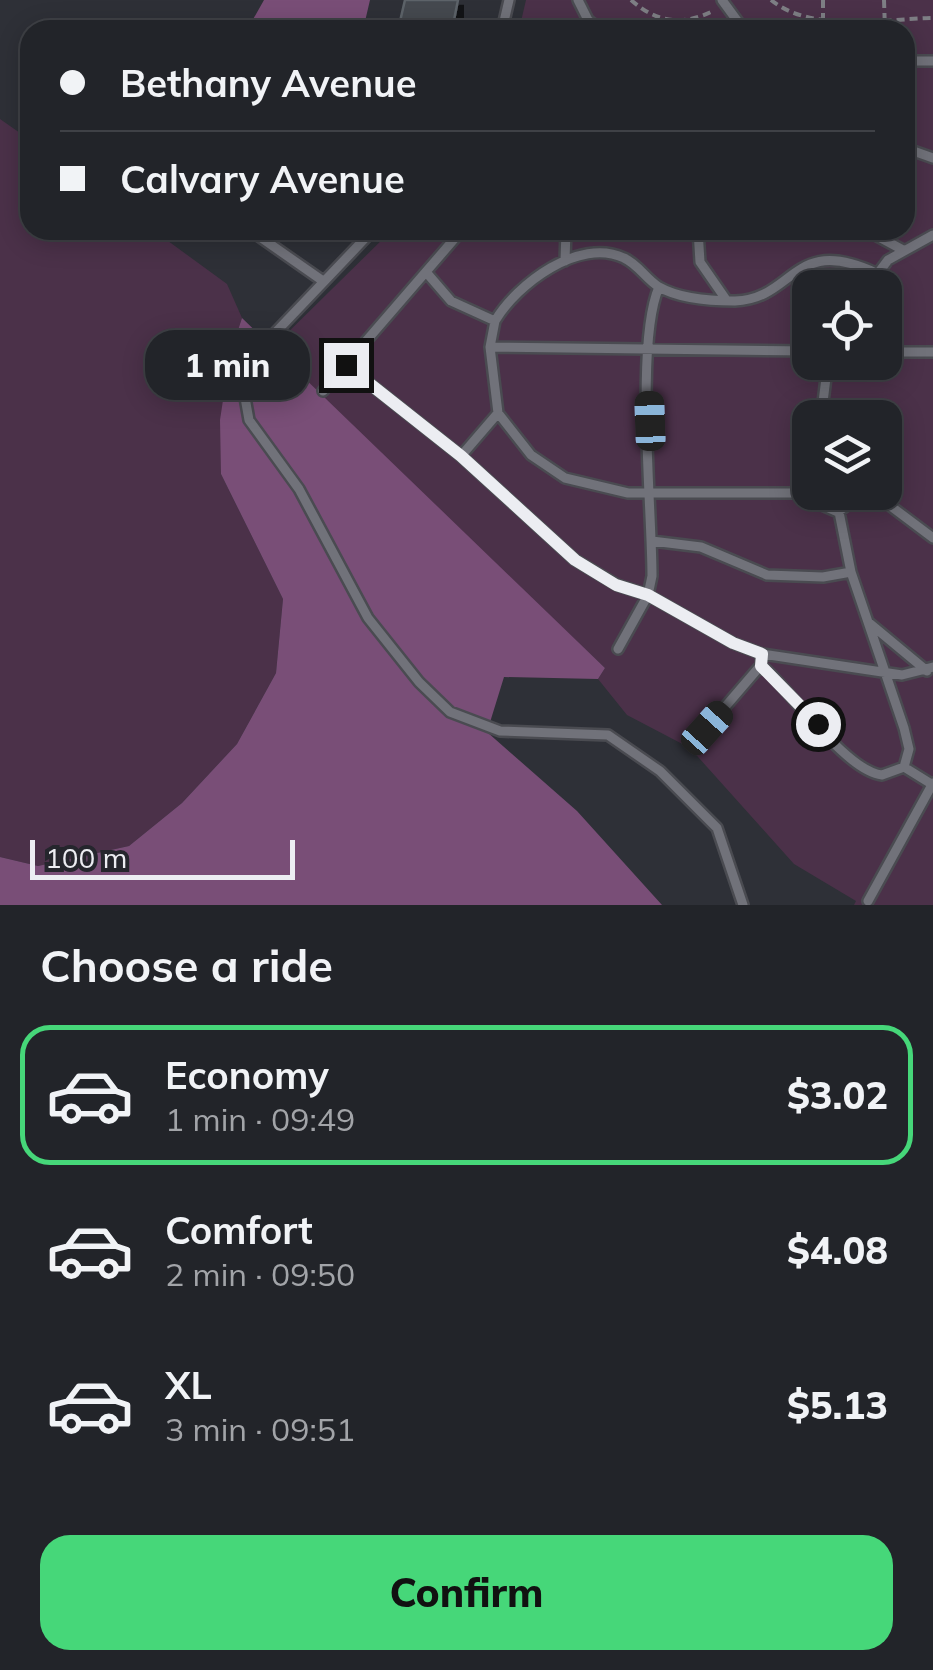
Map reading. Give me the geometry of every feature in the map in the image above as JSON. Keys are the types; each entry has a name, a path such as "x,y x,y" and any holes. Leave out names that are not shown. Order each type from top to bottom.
{"lane":[{"path":"879,270 902,250 933,235"},
{"path":"265,240 324,281"},
{"path":"363,240 256,352 246,379 245,408 257,434 299,490 368,618 419,682 450,712 500,731 608,735 660,771 717,828 742,905"},
{"path":"323,391 453,240"},
{"path":"566,240 566,261"},
{"path":"699,240 700,262 727,301"},
{"path":"884,240 902,250"},
{"path":"792,274 754,297 727,301 694,298 659,286 616,255 597,253 566,261 520,291 495,321 490,347 498,413 530,454 565,478 603,490 792,493"},
{"path":"799,270 814,261 834,260 866,270"},
{"path":"426,272 452,302 495,321"},
{"path":"618,649 648,595 652,541 648,349 652,301 659,286"},
{"path":"490,347 792,351"},
{"path":"902,352 933,352"},
{"path":"346,365 461,456 575,560 616,585 648,595 762,660 860,769 892,775 904,767"},
{"path":"461,456 498,413"},
{"path":"833,510 838,512"},
{"path":"894,510 933,538"},
{"path":"838,512 851,572 906,738 904,767"},
{"path":"652,541 702,547 767,575 822,577 851,572"},
{"path":"866,619 930,669"},
{"path":"762,660 902,675 930,669"},
{"path":"707,728 762,660"},
{"path":"867,902 933,784 904,767"}],"path":[{"path":"631,0 649,14 673,20"},
{"path":"771,0 797,16 823,19 933,18"},
{"path":"823,0 823,19"},
{"path":"884,0 884,19"},
{"path":"685,20 723,2"}],"shaded area":[{"path":"264,0 370,0 365,20 253,20"},
{"path":"526,0 933,0 933,905 854,905 856,901 794,864 690,748 627,715 598,679 605,668 270,350 382,240 915,240 915,20 521,20"},
{"path":"0,119 20,133 20,240 167,240 227,284 242,318 230,354 221,474 283,599 276,673 237,744 182,803 129,846 38,866 0,857"},
{"path":"242,318 605,668 598,679 504,677 487,732 577,811 662,905 0,905 0,857 38,866 129,846 182,803 237,744 276,673 283,599 221,474 220,420 230,354"}],"building":[{"path":"405,0 458,0 454,20 400,20"}],"route":[{"path":"346,365 461,456 522,516 575,560 616,585 648,595 702,627 762,654 761,666 781,682 818,724"}]}
